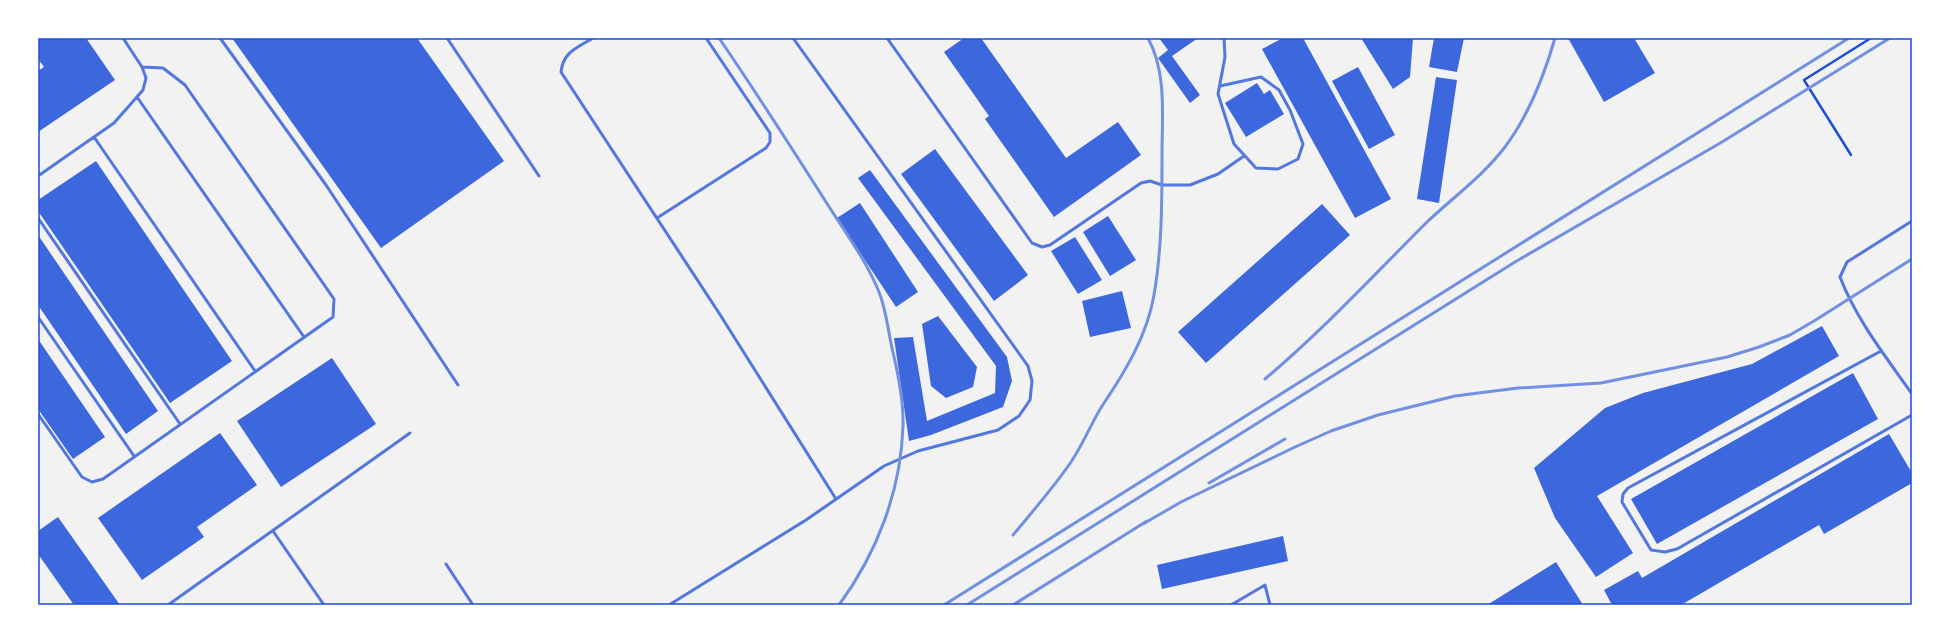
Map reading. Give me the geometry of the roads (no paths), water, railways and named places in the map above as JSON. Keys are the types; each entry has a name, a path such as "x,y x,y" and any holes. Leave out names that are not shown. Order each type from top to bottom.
{"lane":[{"path":"38,176 114,123 143,90 146,78 142,67 123,38"},
{"path":"220,38 326,185 458,385"},
{"path":"447,38 539,176"},
{"path":"593,38 569,53 562,62 561,72 657,218 836,499"},
{"path":"657,218 766,148 770,142 770,133 706,38"},
{"path":"669,605 836,499 884,466 918,451 998,430 1019,416 1030,400 1032,381 1028,366 793,38"},
{"path":"887,38 1032,243 1042,248 1050,245 1141,182 1150,181 1162,185 1190,185 1218,174 1244,156"},
{"path":"1220,86 1261,77 1279,90 1290,110 1303,144 1298,159 1278,169 1256,168 1234,144 1218,94 1225,57 1224,38"},
{"path":"38,414 82,477 92,482 103,479 333,317 335,306 334,299 186,85 163,68 142,67"},
{"path":"137,97 304,337"},
{"path":"94,137 256,371"},
{"path":"38,218 180,424"},
{"path":"1912,221 1848,262 1840,277 1845,292 1881,351 1912,394"},
{"path":"38,317 134,456"},
{"path":"1881,351 1628,488 1623,494 1622,502 1651,550 1665,552 1677,549 1912,415"},
{"path":"168,605 410,433"},
{"path":"273,531 324,605"},
{"path":"446,564 473,605"},
{"path":"1230,605 1266,585 1270,605"}],"railway":[{"path":"719,38 862,257 874,280 885,312 903,407 903,426 898,474 892,497 875,543 853,585 839,605"},
{"path":"1013,535 1050,490 1075,455 1098,413 1127,367 1141,339 1151,310 1157,278 1160,242 1162,207 1163,110 1161,80 1154,51 1148,38"},
{"path":"1265,379 1327,323 1426,223 1477,178 1496,158 1514,135 1535,95 1555,38"},
{"path":"944,605 1849,38"},
{"path":"967,605 1515,262 1722,142 1890,38"},
{"path":"1143,524 1181,502 1295,447 1331,431 1378,415 1455,396 1518,388 1601,383 1727,357 1759,347 1790,335 1912,259"},
{"path":"1209,483 1285,439"},
{"path":"1013,605 1147,521"}]}
